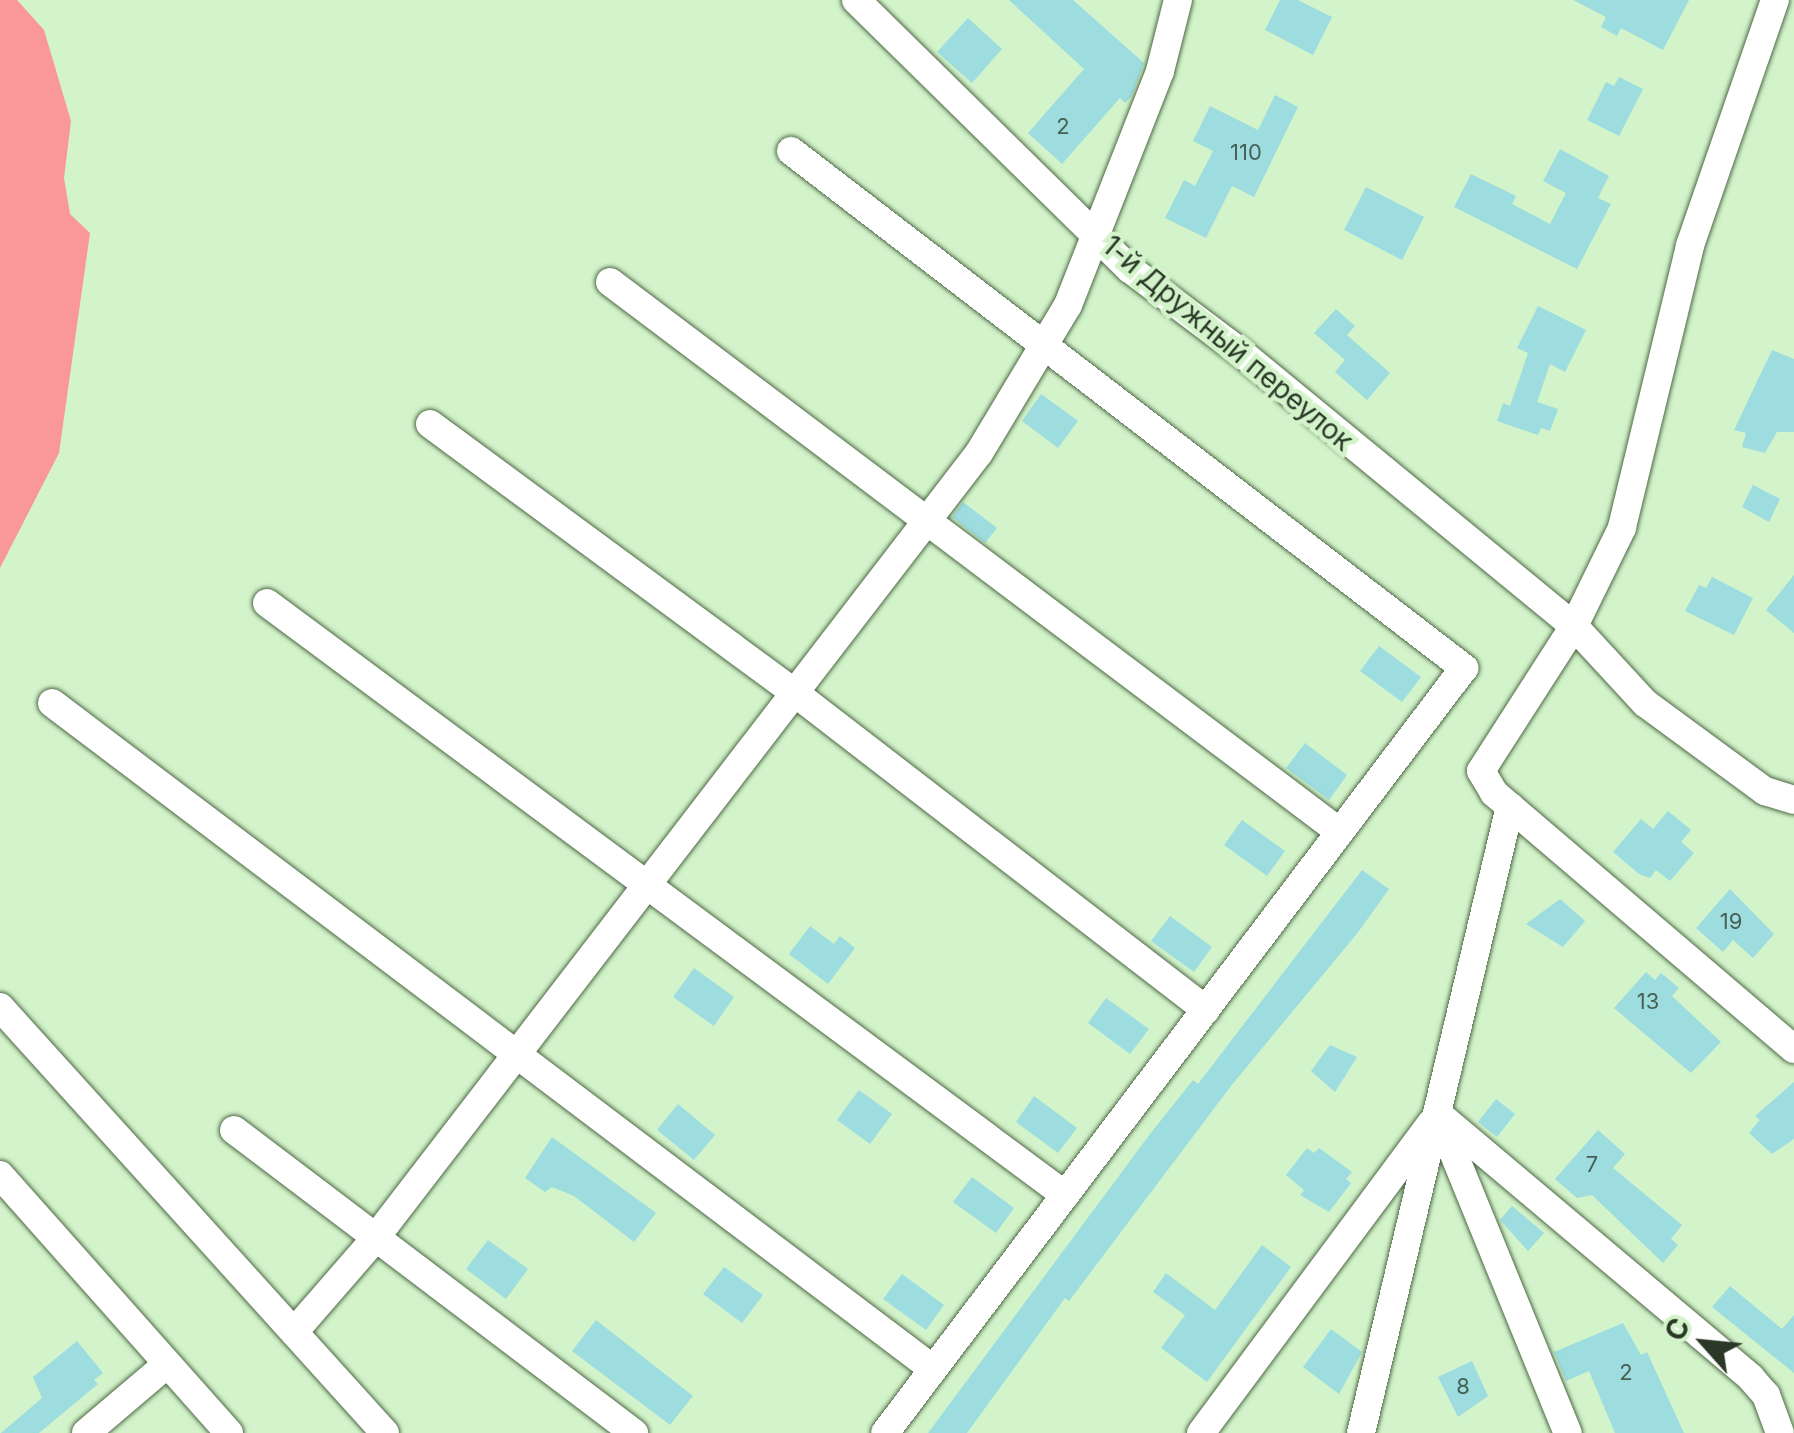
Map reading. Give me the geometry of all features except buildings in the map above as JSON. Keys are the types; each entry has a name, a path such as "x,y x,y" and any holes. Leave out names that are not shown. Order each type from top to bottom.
{"street":[{"name":"1-й Дружный переулок","path":"856,0 928,66 974,123 1130,270 1239,351 1574,626 1645,703 1754,784 1794,800"},
{"path":"294,1332 373,1240 979,453 1046,342 1098,236 1160,71 1178,0"},
{"path":"1776,0 1690,246 1622,528 1574,626 1484,759 1484,783 1794,1049"},
{"path":"791,151 1046,342 1464,668 885,1433"},
{"path":"610,282 1340,832"},
{"path":"430,424 795,693 1206,1010"},
{"path":"267,604 1065,1196"},
{"path":"52,704 934,1370"},
{"path":"1361,1433 1510,806"},
{"path":"0,1007 385,1433"},
{"path":"1201,1433 1438,1114"},
{"path":"1438,1114 1568,1433"},
{"path":"1438,1114 1751,1378 1766,1395 1780,1433"},
{"path":"234,1130 373,1240 634,1433"},
{"path":"0,1175 228,1433"},
{"path":"86,1433 167,1364"}],"shaded area":[{"path":"0,0 17,0 44,30 71,121 64,178 70,214 90,233 59,453 0,568"}]}
